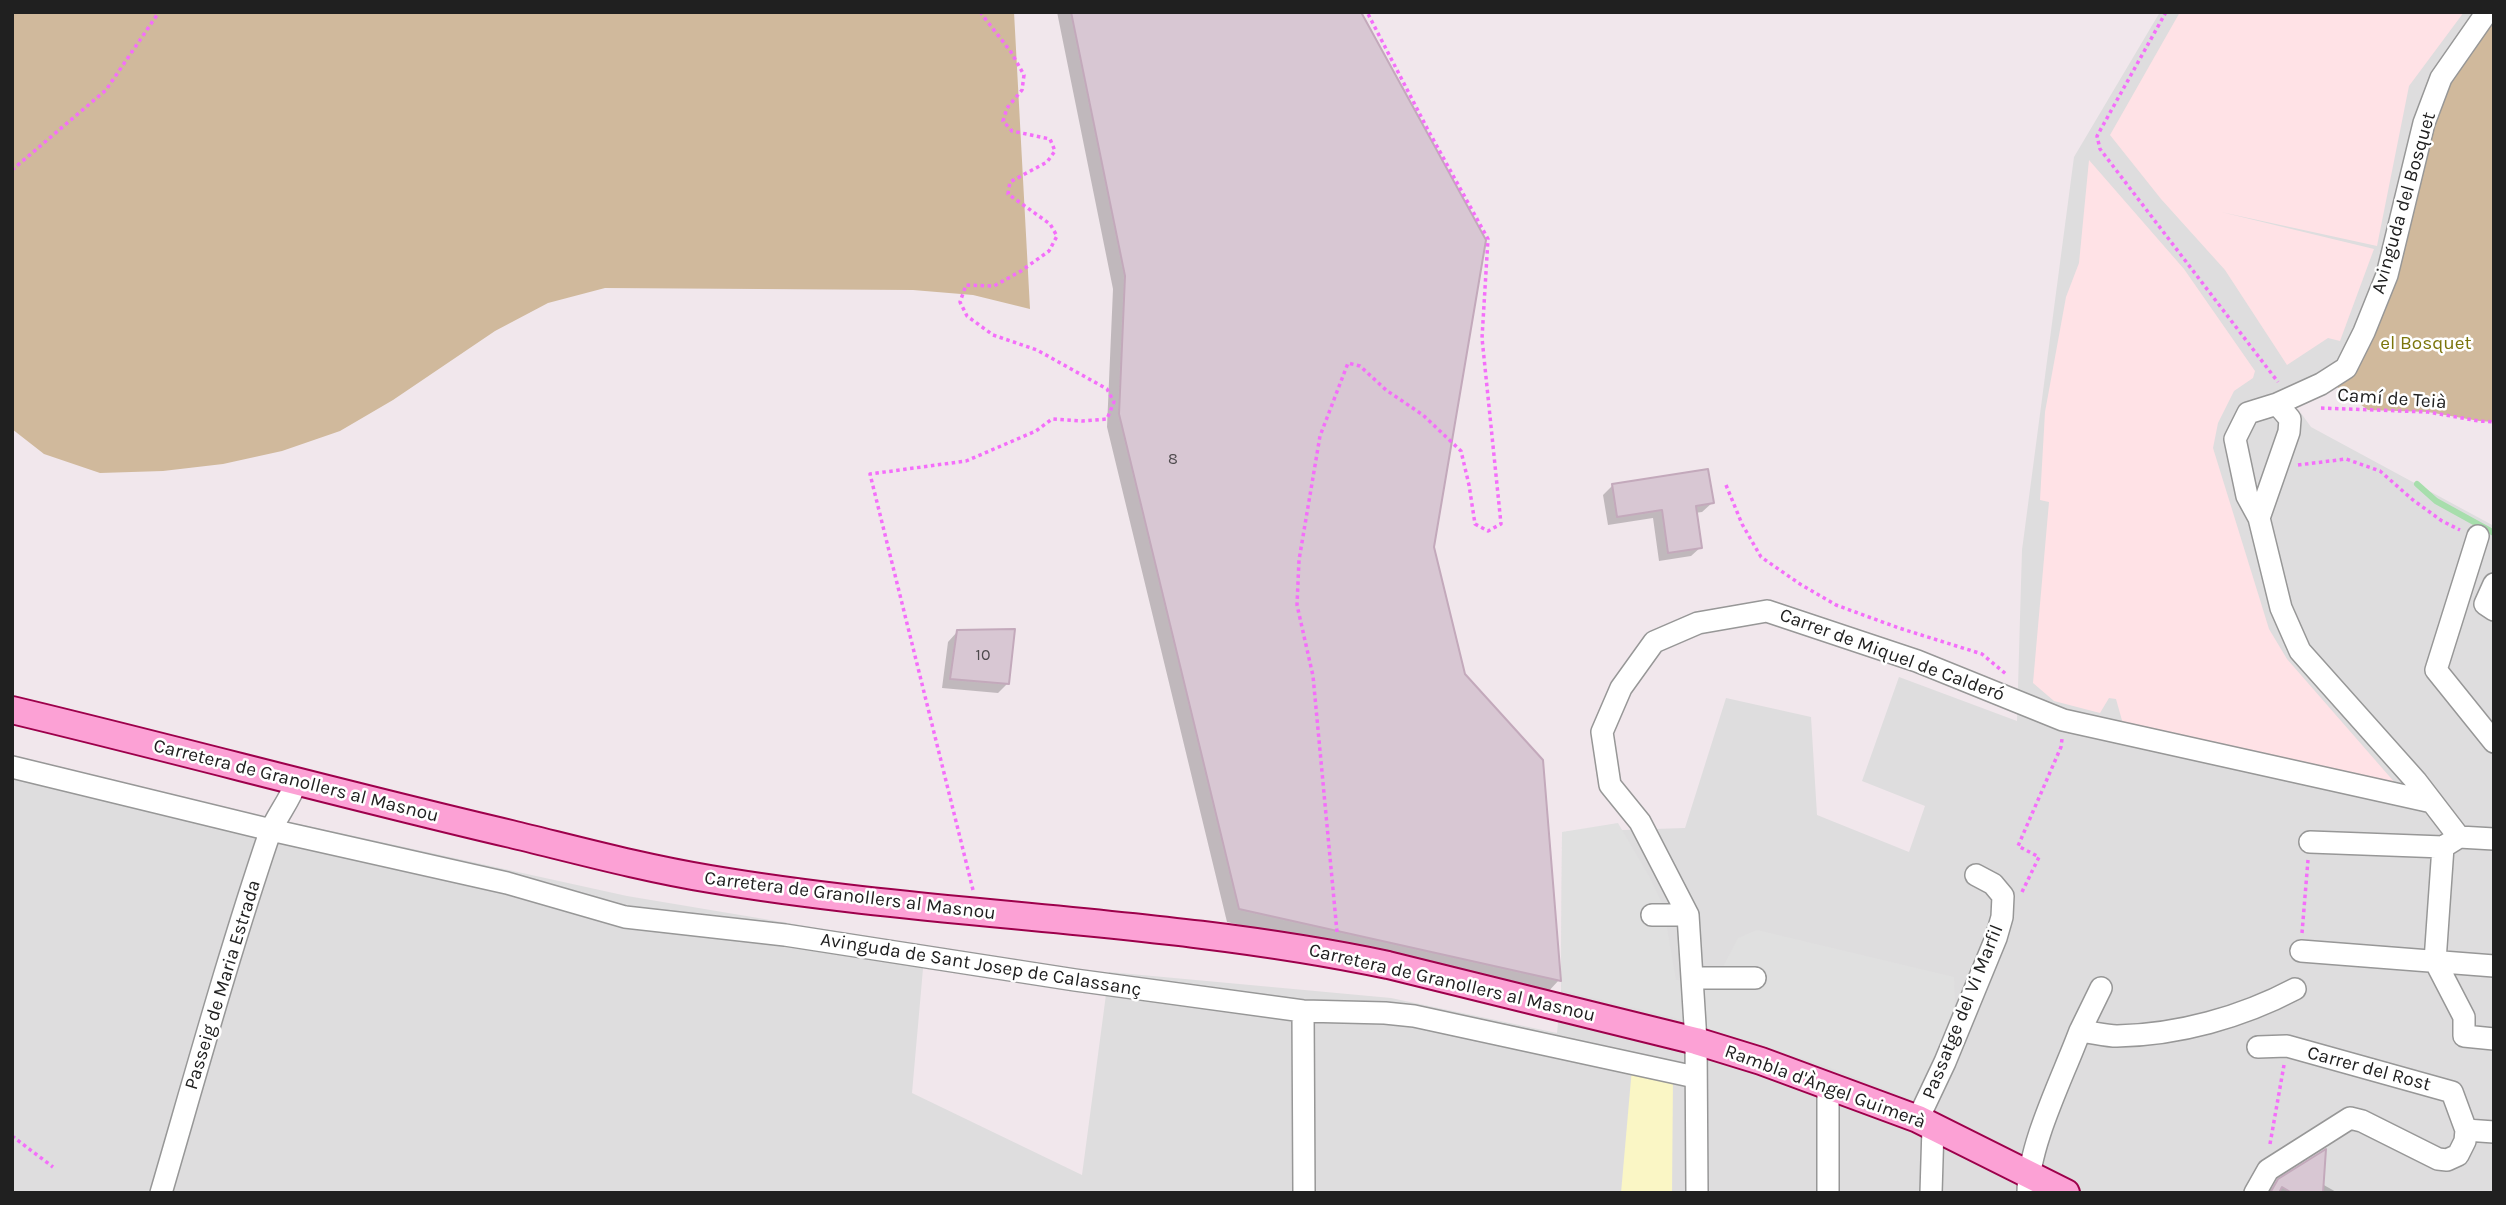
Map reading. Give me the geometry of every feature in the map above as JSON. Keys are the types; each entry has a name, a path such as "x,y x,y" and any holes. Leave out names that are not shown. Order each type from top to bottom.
{"main road":[{"name":"Carretera de Granollers al Masnou","path":"12,710 296,782 710,879 979,913 1164,930 1340,955 1523,997 1696,1041"},
{"name":"Rambla d'Àngel Guimerà","path":"1696,1041 1828,1084 1925,1123 2028,1184 2066,1193"}],"street":[{"name":"Avinguda del Bosquet","path":"2451,842 2432,802 2300,651 2281,608 2259,518 2247,496 2235,439 2248,413 2286,407 2346,368 2387,275 2424,123 2441,78 2487,12"},
{"path":"2259,518 2289,432 2286,407"},
{"path":"2470,534 2436,670 2494,742"},
{"path":"2494,584 2485,604 2494,610"},
{"name":"Carrer de Miquel de Calderó","path":"1697,1193 1696,1041 1688,915 1640,822 1610,785 1602,732 1621,688 1654,642 1698,623 1767,611 1917,661 2063,720 2432,802"},
{"name":"Avinguda de Sant Josep de Calassanç","path":"12,767 271,830 507,883 625,916 785,935 1075,980 1303,1011 1384,1013 1446,1021 1695,1077"},
{"name":"Passeig de Maria Estrada","path":"161,1193 222,983 271,830 296,782"},
{"path":"2310,842 2451,842 2494,839"},
{"path":"2451,842 2435,961 2464,1017 2465,1036 2494,1039"},
{"name":"Passatge del Vi Marfil","path":"1925,1123 1945,1062 1996,938 2003,904 2003,896 1993,884 1976,875"},
{"path":"1653,915 1688,915"},
{"path":"2301,951 2494,966"},
{"path":"1692,978 1755,978"},
{"path":"2028,1184 2049,1108 2080,1031 2101,988"},
{"path":"2080,1031 2115,1036 2162,1032 2239,1013 2271,1002 2295,989"},
{"path":"1303,1011 1304,1193"},
{"name":"Carrer del Rost","path":"2258,1047 2287,1046 2452,1091 2466,1130"},
{"path":"1828,1084 1828,1193"},
{"path":"2255,1193 2268,1170 2350,1118 2362,1121 2438,1159 2447,1160 2458,1155 2465,1141 2466,1130 2494,1132"},
{"path":"1925,1123 1931,1193"}],"path":[{"path":"12,170 106,90 159,12"},
{"path":"979,12 1011,52 1024,75 1022,90 1007,108 1003,121 1012,131 1050,139 1055,151 1047,162 1010,181 1008,194 1050,224 1057,236 1049,251 994,286 966,285 960,302 967,316 993,335 1037,350 1096,382 1107,389 1114,402 1107,419 1052,419 1036,431 966,461 870,474 979,913"},
{"path":"1340,955 1312,677 1297,606 1299,560 1320,436 1348,363 1360,366 1386,390 1423,415 1461,451 1475,524 1488,531 1501,524 1482,338 1488,239 1367,12"},
{"path":"2165,12 2097,136 2100,149 2286,407"},
{"name":"Camí de Teià","path":"2286,407 2428,412 2494,422"},
{"path":"2278,467 2346,459 2380,471 2442,521 2470,534"},
{"path":"1726,485 1742,524 1761,557 1800,584 1836,605 1982,654 2008,676"},
{"path":"2003,904 2021,895 2039,857 2018,846 2061,747 2063,720"},
{"path":"2277,1164 2270,1148 2287,1046"},
{"path":"12,1136 53,1167"}],"shaded area":[{"path":"2160,12 2492,12 2424,123 2346,368 2290,398 2311,427 2494,526 2494,1193 12,1193 12,773 304,825 627,896 925,946 912,1093 1082,1175 1109,972 1391,998 1557,1033 1561,990 1562,832 1685,828 1726,698 1811,717 1817,815 1909,852 1925,806 1862,781 1899,677 2017,721 2022,550 2074,157"},
{"path":"2180,12 2464,12 2409,86 2377,246 2221,212 2374,249 2340,341 2328,338 2287,365 2225,270 2161,199 2110,135"},
{"path":"2089,160 2184,269 2255,371 2253,378 2234,391 2218,423 2213,448 2269,629 2287,659 2403,792 2123,724 2116,699 2109,698 2100,713 2054,701 2033,683 2049,502 2040,500 2045,412 2066,297 2079,263"},
{"path":"1618,823 1663,905 1676,980 1714,984 1738,938 1757,930 1954,977 1955,1007 1915,1101 1823,1065 1672,1017 1561,990 1562,832"},
{"path":"1632,1068 1673,1076 1672,1193 1621,1193"}],"green space":[{"path":"12,12 1014,12 1030,309 973,295 913,290 605,288 548,303 495,331 393,400 340,431 282,451 223,464 163,471 100,473 44,454 12,429"},
{"name":"el Bosquet","path":"2494,12 2494,422 2428,412 2368,410 2328,380 2387,275 2424,123"}],"building":[{"path":"1071,12 1361,12 1486,240 1434,547 1465,674 1543,760 1561,981 1239,909 1119,414 1125,276"},
{"path":"1708,469 1714,503 1696,506 1702,548 1668,553 1662,510 1617,517 1612,484"},
{"path":"1015,629 1009,684 950,679 957,630"},
{"path":"2326,1149 2323,1193 2292,1193 2282,1187 2279,1193 2270,1193 2278,1179"}],"waterway":[{"path":"2417,484 2436,501 2494,533"}]}
